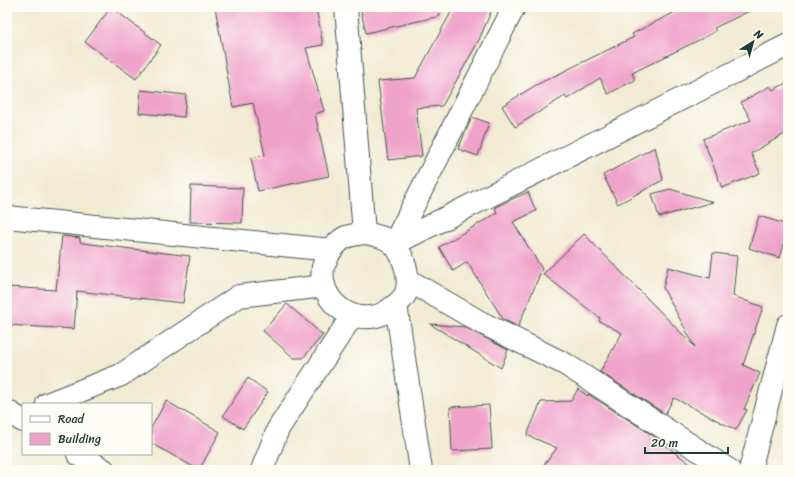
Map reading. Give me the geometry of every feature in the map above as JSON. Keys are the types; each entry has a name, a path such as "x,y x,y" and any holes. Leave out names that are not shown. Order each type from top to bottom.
{"street":[{"path":"346,7 364,233"},
{"path":"394,244 514,7"},
{"path":"394,244 788,45"},
{"path":"7,217 331,250"},
{"path":"364,233 380,235 394,244 402,255 408,280 406,294 396,305 383,314 368,318 352,316 334,305 324,286 323,267 331,250 346,237 364,233"},
{"path":"408,280 480,322 565,364 729,470"},
{"path":"50,403 121,375 239,296 324,286"},
{"path":"396,305 421,470"},
{"path":"262,470 278,429 352,316"},
{"path":"750,470 788,325"},
{"path":"80,455 104,470"}],"building":[{"path":"111,7 161,45 136,79 85,42"},
{"path":"215,7 316,7 323,45 306,48 324,111 315,114 329,176 258,191 251,158 265,155 253,103 233,107"},
{"path":"360,7 439,7 440,16 366,33"},
{"path":"454,7 493,7 478,42 442,106 416,108 422,156 388,160 378,81 415,78"},
{"path":"685,7 758,7 714,28 716,31 705,37 632,73 635,80 608,94 600,78 567,99 565,96 515,127 502,106 536,85 634,37 632,34"},
{"path":"788,82 788,132 751,153 760,173 722,188 703,139 751,120 741,102 770,86 773,90"},
{"path":"141,90 186,95 184,117 139,113"},
{"path":"472,117 489,123 478,156 458,149"},
{"path":"655,147 663,180 618,204 603,175"},
{"path":"191,186 243,188 242,223 190,222"},
{"path":"670,189 713,202 659,217 652,194"},
{"path":"528,192 536,211 513,222 542,269 518,327 503,319 467,262 453,271 439,247 497,213 495,207"},
{"path":"759,216 788,225 780,258 749,248"},
{"path":"584,234 695,347 663,288 668,267 710,278 713,253 737,256 733,296 763,307 743,365 760,373 744,409 747,410 736,430 674,398 665,414 600,372 622,333 599,321 600,318 543,274"},
{"path":"62,236 80,238 80,242 83,243 190,256 183,303 77,291 74,329 7,325 8,287 56,290"},
{"path":"287,304 323,335 303,358 294,358 263,331"},
{"path":"430,324 465,327 508,350 501,368"},
{"path":"248,378 268,392 243,429 223,416"},
{"path":"578,389 652,435 698,470 540,470 557,448 527,435 541,402 571,401"},
{"path":"166,401 220,432 199,470 152,444 152,426"},
{"path":"489,405 492,449 452,451 450,407"}]}
